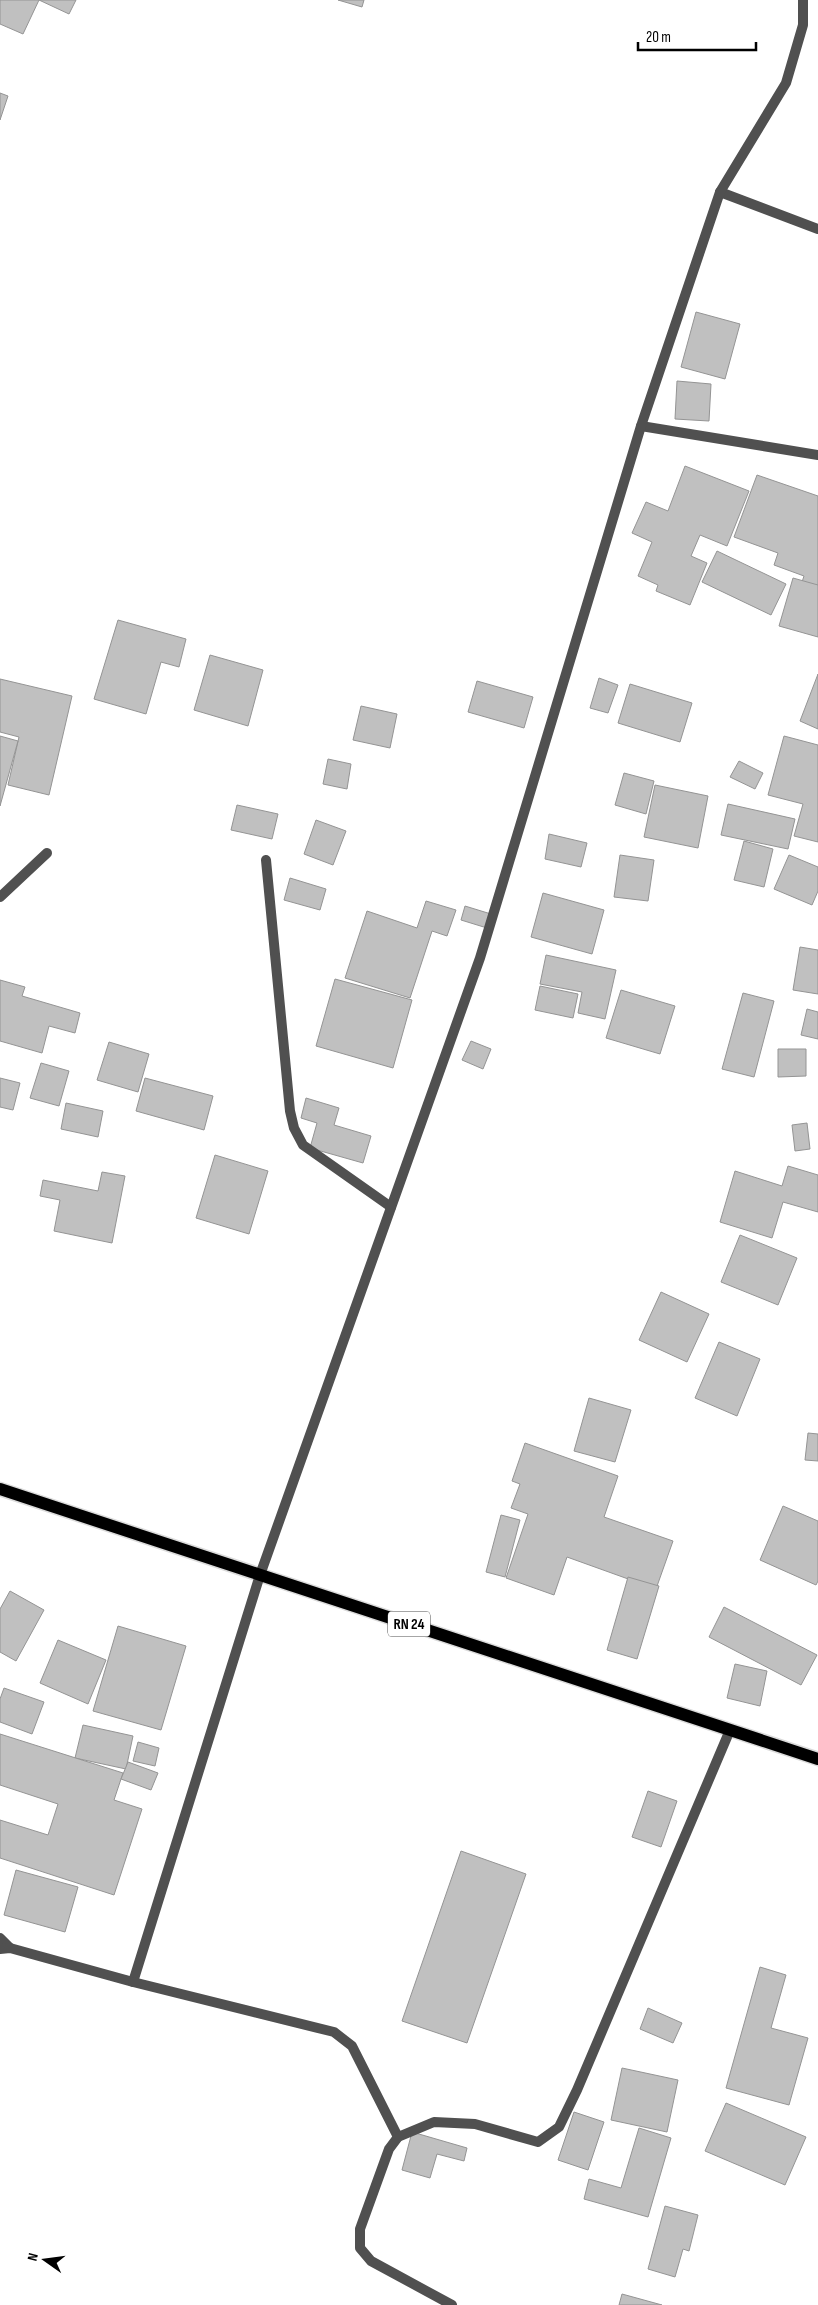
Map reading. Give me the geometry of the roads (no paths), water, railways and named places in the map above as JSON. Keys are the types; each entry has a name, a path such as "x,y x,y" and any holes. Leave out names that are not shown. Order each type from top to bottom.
{"main road":[{"name":"RN 24","path":"0,1489 818,1759"}],"street":[{"path":"133,1982 260,1575 480,958 641,426 720,192 786,83 803,25 803,0"},
{"path":"720,192 818,229"},
{"path":"641,426 818,455"},
{"path":"0,897 47,853"},
{"path":"266,860 290,1112 294,1128 303,1145 391,1207"},
{"path":"452,2305 371,2261 360,2248 360,2229 389,2149 398,2137 434,2122 474,2124 538,2142 559,2127 577,2090 730,1730"},
{"path":"0,1938 5,1948 334,2032 352,2046 398,2137"}]}
